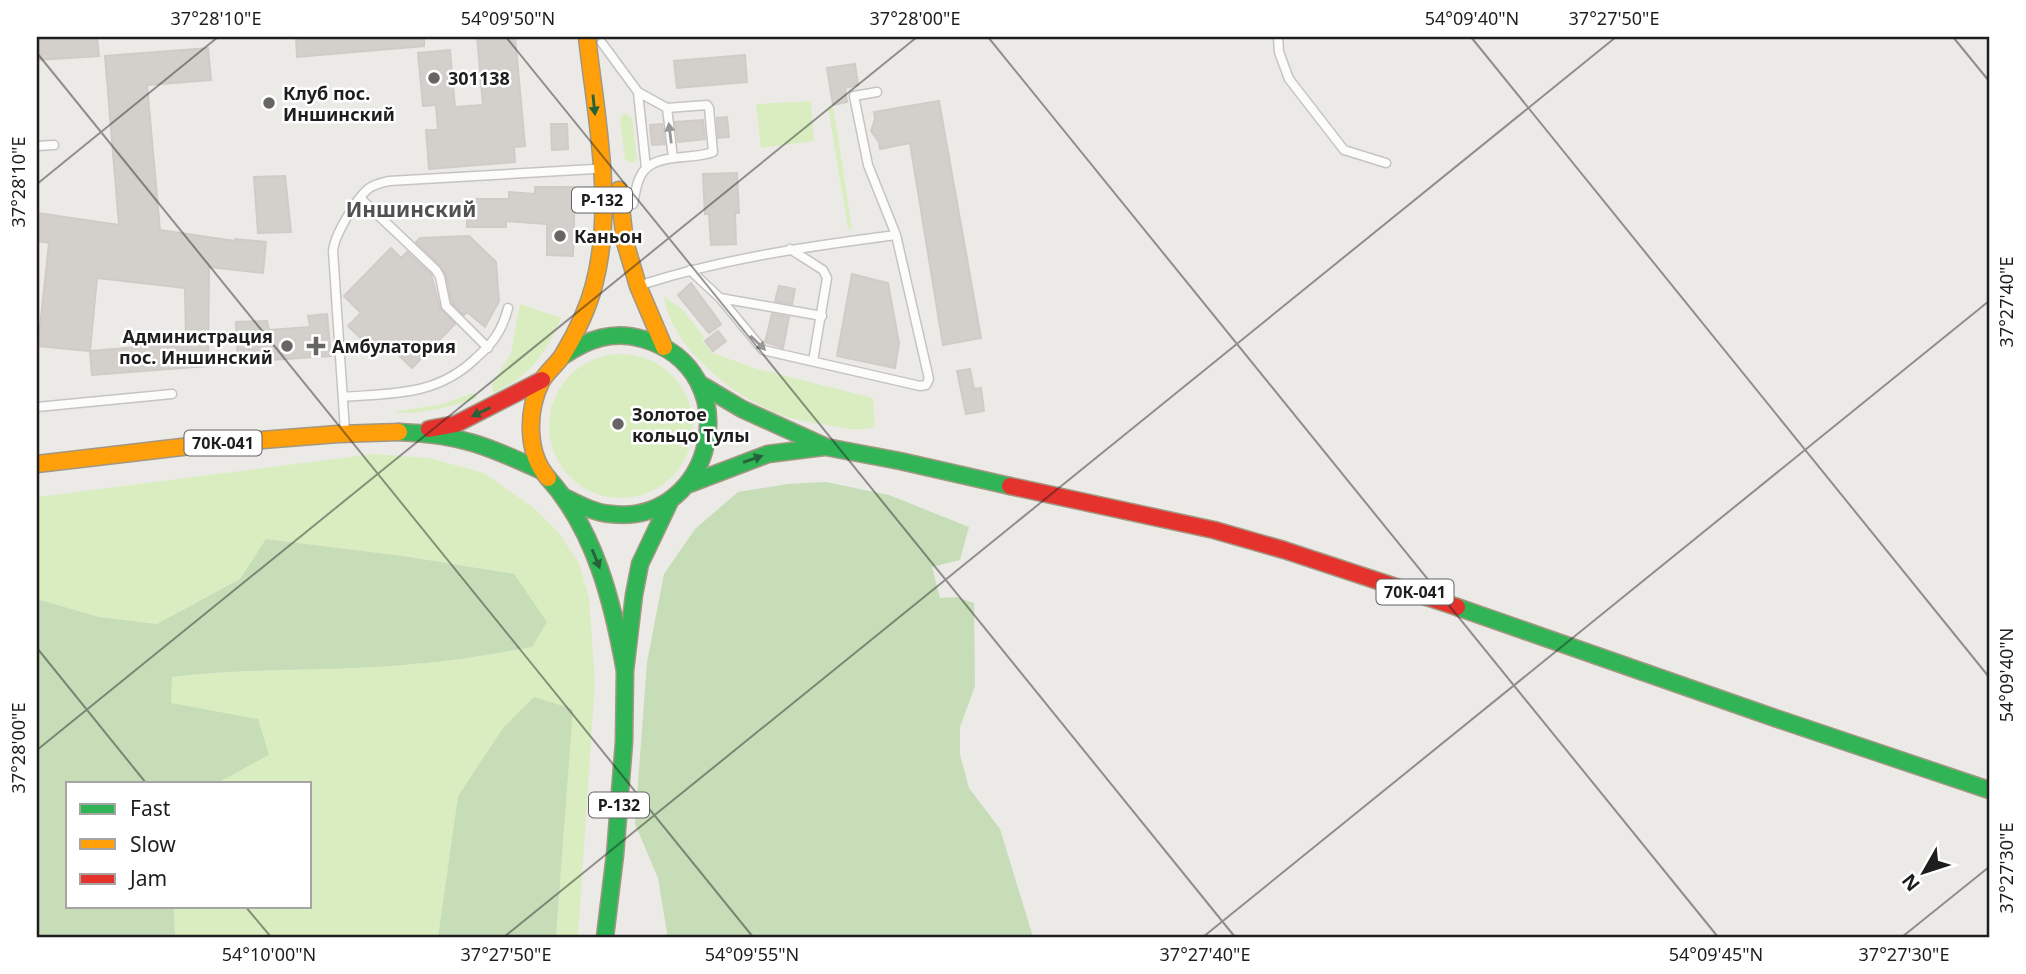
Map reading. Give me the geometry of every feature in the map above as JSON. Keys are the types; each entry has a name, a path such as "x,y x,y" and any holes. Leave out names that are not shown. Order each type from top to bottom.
{"main road":[{"name":"Р-132","path":"563,356 594,286 603,235 597,39"},
{"name":"Р-132","path":"597,39 625,242 638,286 664,347"},
{"name":"Р-132","path":"566,498 591,511 614,516 637,514 670,501 689,484 701,464 709,438 709,411 700,384 685,363 664,347 625,335 605,336 587,341 563,356 542,380 533,403 530,425 534,449 542,471 566,498 599,565 618,630 625,671"},
{"name":"70К-041","path":"410,433 456,424 542,380"},
{"name":"70К-041","path":"700,384 741,409 826,447 1214,530 1284,550 1441,601 1989,790"},
{"name":"70К-041","path":"37,464 165,448 345,434 410,433 458,438 494,449 542,471"},
{"name":"70К-041","path":"689,484 768,454 826,447"},
{"name":"Р-132","path":"605,937 617,830 624,742 625,671 634,596 640,564 670,501"}],"lane":[{"path":"1278,37 1279,52 1289,79 1344,150 1386,163"},
{"path":"597,39 638,92 667,108 708,105 712,153 673,158 646,168 638,180 625,242"},
{"path":"638,92 646,168"},
{"path":"690,270 720,298 763,351 919,386 928,383 896,235 868,165 854,96 877,92"},
{"path":"667,108 673,158"},
{"path":"37,146 54,145"},
{"path":"345,434 333,251 337,237 360,198 373,185 389,181 601,169"},
{"path":"360,198 436,270 445,303 488,348"},
{"path":"638,286 690,270 790,249 896,235"},
{"path":"790,249 826,274 822,316 813,361"},
{"path":"720,298 822,316"},
{"path":"342,397 409,392 431,387 462,370 488,348 499,334 508,308"},
{"path":"37,407 172,394"}],"green space":[{"path":"811,101 814,141 761,148 756,104"},
{"path":"833,106 852,228 848,229 828,107"},
{"path":"625,113 632,118 637,159 632,163 625,160 620,117"},
{"path":"664,296 683,310 713,353 754,368 873,398 875,427 851,429 790,418 771,411 730,387 711,372 680,336 669,316"},
{"path":"520,304 561,318 543,353 527,372 493,393 492,384 511,353"},
{"path":"621,354 649,359 672,375 688,398 693,426 688,454 672,477 649,493 621,498 593,493 570,477 554,454 549,426 554,398 570,375 593,359"},
{"path":"473,393 476,399 446,407 414,413 394,412 442,404"},
{"path":"374,454 429,458 484,473 534,508 558,532 579,563 589,598 595,681 578,937 556,937 573,709 503,728 458,796 438,937 175,937 174,908 312,908 312,782 219,782 269,755 170,703 172,677 414,664 532,647 514,574 403,556 267,539 240,579 157,624 99,617 37,599 37,497"},
{"path":"826,482 889,495 969,527 960,560 932,567 940,598 956,597 974,603 975,686 960,727 960,755 969,788 1000,829 1033,937 664,937 667,933 658,878 635,824 647,662 664,574 695,529 738,492 788,484"},
{"path":"266,539 403,556 514,574 547,622 532,647 473,657 384,666 172,677 171,703 258,719 269,755 219,782 66,782 66,908 174,908 175,937 37,937 37,599 99,617 157,624 240,579"},
{"path":"534,697 573,709 556,937 438,937 458,796 503,728"}],"building":[{"path":"37,37 97,37 99,56 37,60"},
{"path":"296,37 424,37 424,46 297,57"},
{"path":"477,37 515,37 525,146 514,147 515,162 429,169 426,130 438,130 436,105 423,106 418,53 450,50 455,107 483,105"},
{"path":"208,48 211,80 147,85 160,230 235,241 266,242 263,273 209,267 208,366 92,375 90,351 38,346 49,243 37,241 37,213 119,225 105,56","holes":["97,278 185,288 186,340 90,351"]},
{"path":"745,55 747,82 677,88 674,61"},
{"path":"855,64 858,85 845,88 847,102 833,105 827,68"},
{"path":"939,101 981,338 943,345 910,143 880,149 879,142 871,131 874,112"},
{"path":"727,117 729,137 718,138 717,118"},
{"path":"703,120 705,139 678,142 675,122"},
{"path":"551,124 567,124 568,149 552,150"},
{"path":"662,124 665,144 652,145 650,125"},
{"path":"737,173 739,213 735,213 736,244 711,245 709,214 705,214 703,174"},
{"path":"285,176 291,232 258,233 254,177"},
{"path":"535,187 575,187 573,256 547,255 547,224 506,221 506,227 467,227 467,199 509,199 509,192 535,194"},
{"path":"469,236 496,262 499,301 485,327 467,312 464,315 452,303 442,267 416,242 420,238"},
{"path":"391,248 401,258 407,252 431,274 440,308 455,324 412,368 382,339 372,349 348,326 361,313 344,296"},
{"path":"852,274 888,283 899,343 895,368 837,356"},
{"path":"691,283 721,324 709,333 678,295"},
{"path":"779,286 795,289 792,304 775,301"},
{"path":"327,314 331,356 238,362 236,322 267,321 269,330 310,327 308,316"},
{"path":"772,314 789,317 783,348 765,342"},
{"path":"718,331 726,341 713,351 705,341"},
{"path":"970,369 974,389 981,388 984,411 966,414 957,371"}],"traffic: fast":[{"path":"563,356 601,338 621,335 643,339 677,356 698,381 707,411 706,443 695,472 675,496 647,511 611,514 593,510 566,498"},
{"path":"700,384 742,409 826,447 1010,486"},
{"path":"399,432 439,435 473,443 542,471"},
{"path":"689,484 768,454 824,447"},
{"path":"548,478 578,521 600,568 615,619 625,671"},
{"path":"605,937 615,855 624,742 625,671 634,595 640,564 670,501"},
{"path":"1457,607 1989,790"}],"traffic: slow":[{"path":"548,478 532,444 533,406 541,382 564,353 588,303 600,255 603,224 602,161 587,37"},
{"path":"619,190 625,242 638,286 664,347"},
{"path":"37,464 199,445 399,432"}],"traffic: jam":[{"path":"429,429 456,424 542,380"},
{"path":"1010,486 1214,530 1457,607"}],"place":[{"name":"301138","path":"434,78"},
{"name":"Клуб пос. Иншинский","path":"269,103"},
{"name":"Каньон","path":"560,236"},
{"name":"Администрация пос. Иншинский","path":"287,346"},
{"name":"Амбулатория","path":"316,346"},
{"name":"Золотое кольцо Тулы","path":"618,424"}],"district":[{"name":"Иншинский","path":"411,209"}]}
